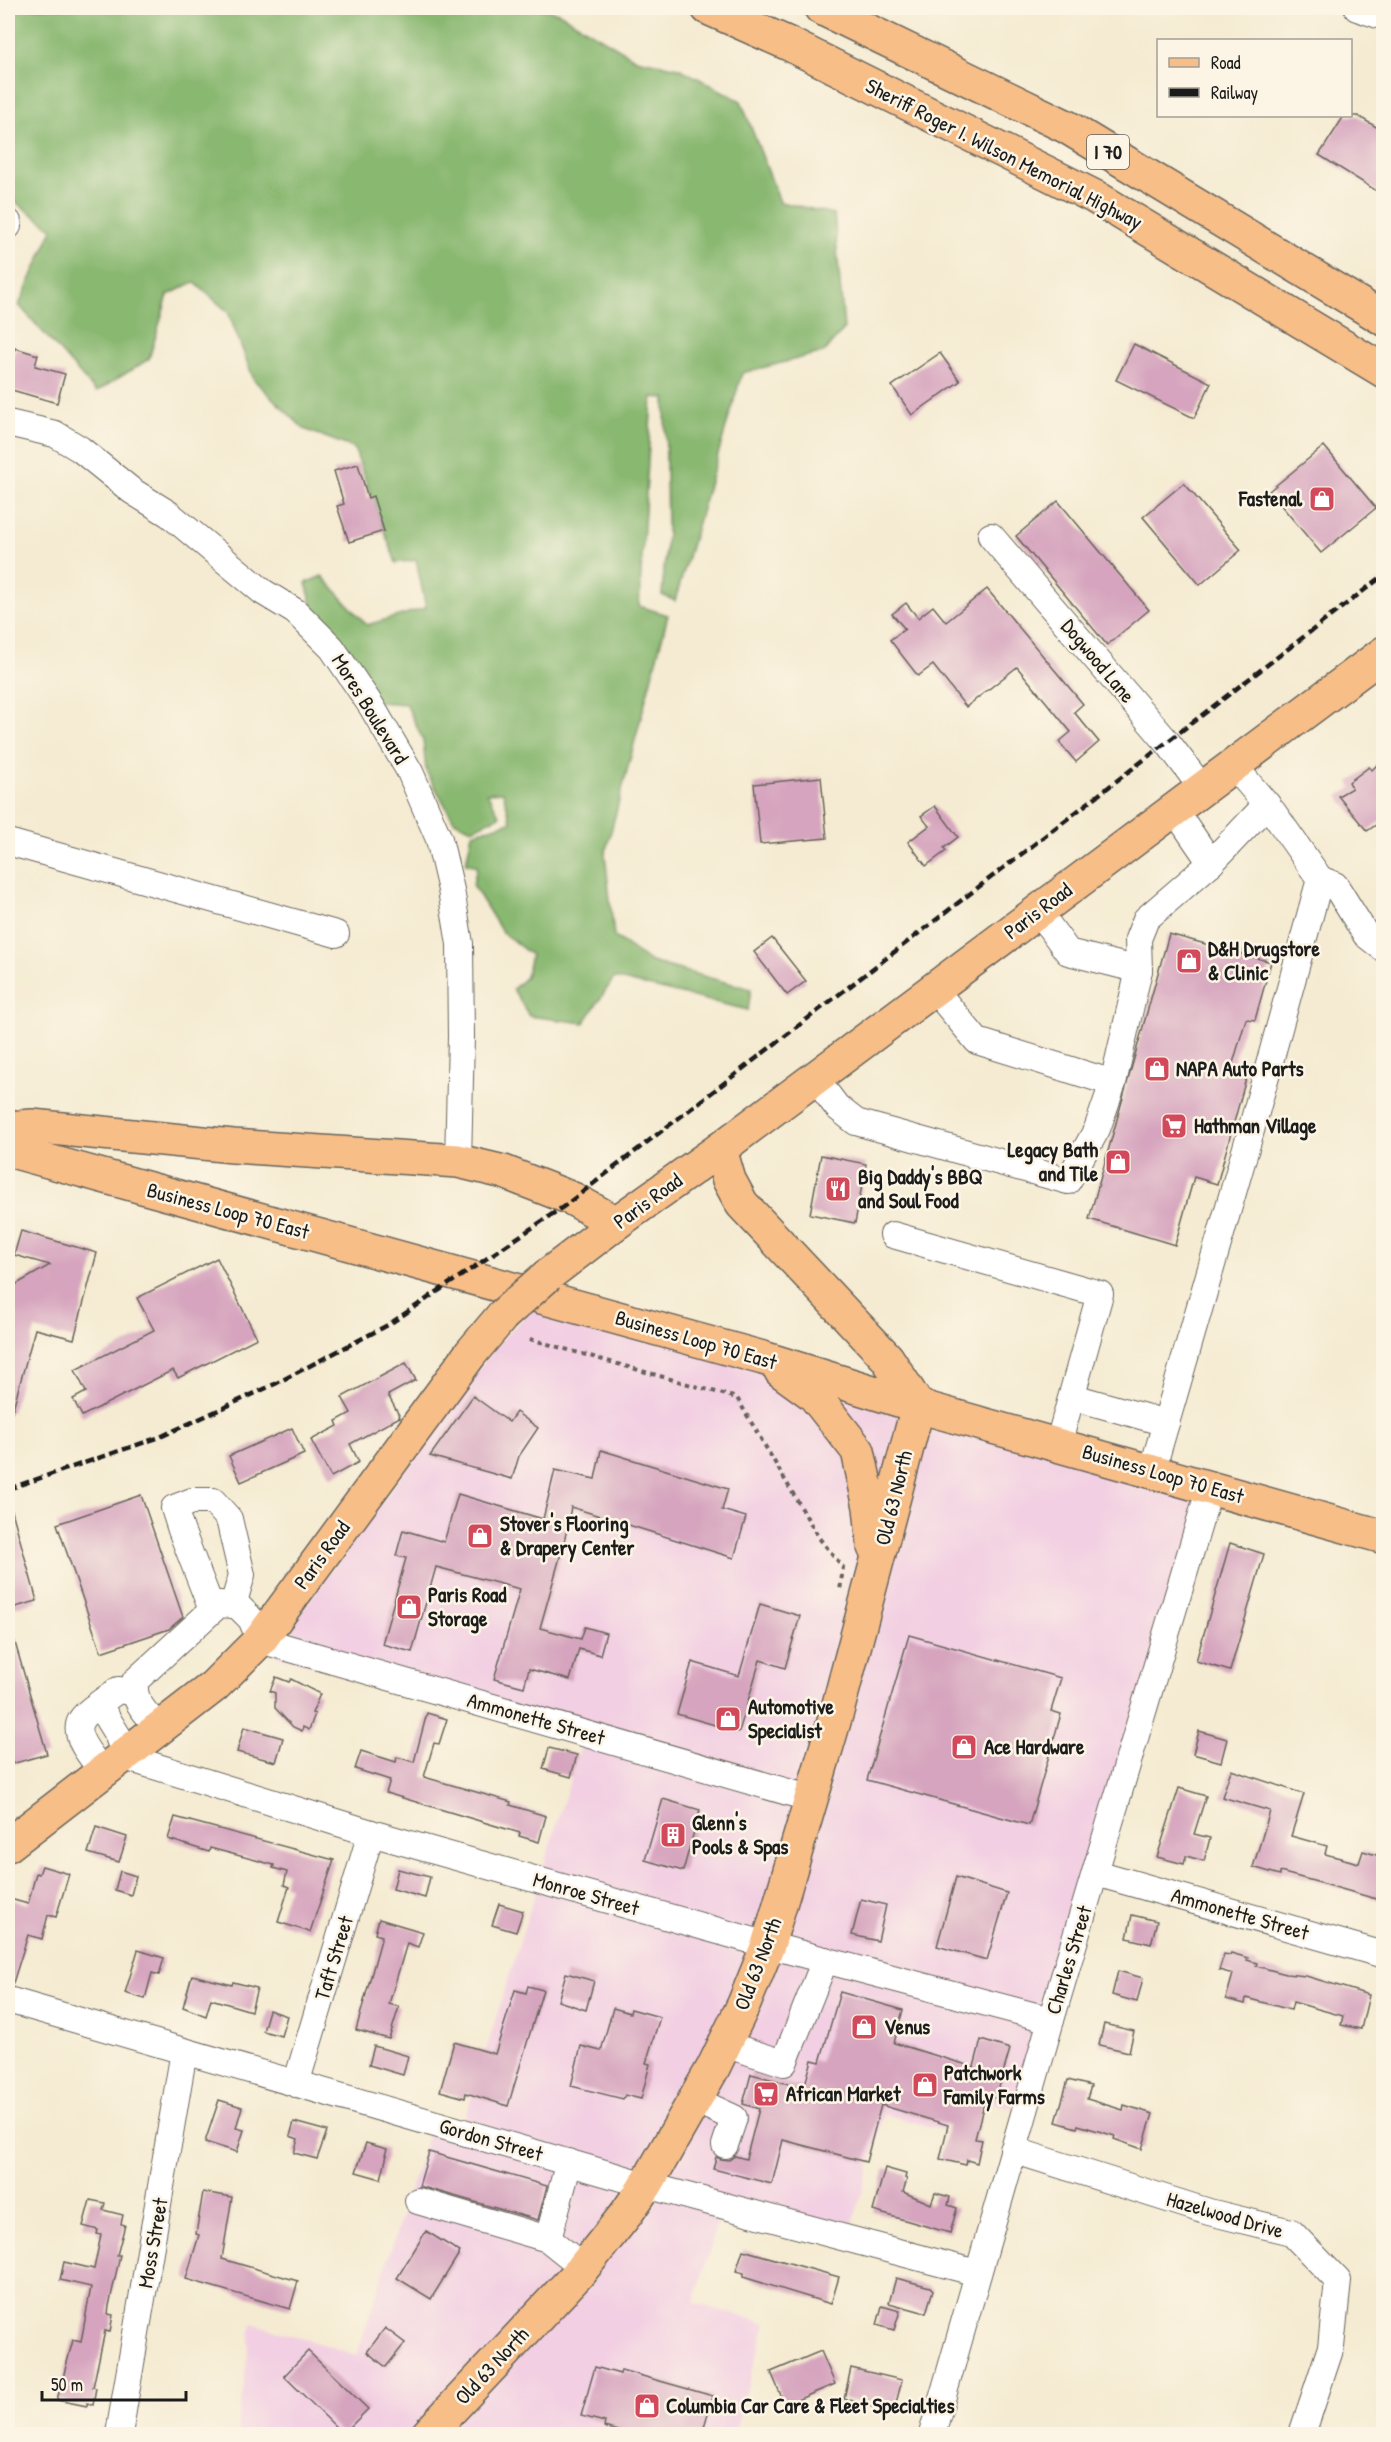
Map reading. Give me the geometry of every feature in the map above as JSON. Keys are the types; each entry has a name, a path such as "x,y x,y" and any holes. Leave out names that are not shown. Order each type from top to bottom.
{"main road":[{"name":"Sheriff Roger I. Wilson Memorial Highway","path":"708,8 789,44 1095,197 1383,372"},
{"name":"I 70","path":"821,8 1067,127 1383,319"},
{"name":"Paris Road","path":"8,1845 214,1686 260,1640 471,1353 503,1315 548,1275 1233,765 1380,663"},
{"path":"8,1128 32,1126 232,1146 458,1161 504,1172 563,1195 616,1223"},
{"path":"720,1149 729,1180 742,1204 887,1358 918,1406"},
{"name":"Business Loop 70 East","path":"8,1150 763,1358 918,1406 1383,1537"},
{"path":"763,1358 814,1395 858,1451 870,1507 876,1572"},
{"name":"Old 63 North","path":"428,2434 584,2267 646,2185 695,2100 744,2004 768,1945 812,1799 876,1572 918,1406"}],"street":[{"path":"1357,8 1383,17"},
{"name":"Mores Boulevard","path":"8,423 56,434 80,449 132,492 169,514 263,592 296,612 332,648 372,707 410,771 439,839 451,890 460,944 461,1037 458,1161"},
{"name":"Dogwood Lane","path":"991,536 1168,743 1202,788"},
{"path":"1233,765 1267,804 1320,879 1335,885 1366,935 1383,949"},
{"path":"815,1078 837,1107 856,1122 1068,1181 1097,1129 1113,1083 1139,970 1138,939 1146,919 1211,863 1267,804"},
{"path":"1174,809 1211,863"},
{"path":"8,842 336,934"},
{"path":"1152,1471 1250,1134 1320,879"},
{"path":"1038,911 1068,952 1139,970"},
{"path":"934,989 977,1041 1113,1083"},
{"path":"893,1235 1100,1294 1058,1445"},
{"path":"1073,1397 1166,1423"},
{"name":"Charles Street","path":"932,2434 1051,2020 1210,1487"},
{"path":"160,1729 139,1705 133,1692 135,1681 222,1607 237,1605 251,1619 260,1640"},
{"name":"Ammonette Street","path":"260,1640 812,1799"},
{"path":"99,1706 118,1736 114,1765 86,1749 78,1731 81,1719 118,1690 133,1692"},
{"name":"Monroe Street","path":"114,1765 371,1833 768,1945 1051,2020"},
{"name":"Taft Street","path":"296,2084 371,1833"},
{"name":"Ammonette Street","path":"1096,1873 1383,1955"},
{"path":"724,2044 784,2063 825,1960"},
{"name":"Gordon Street","path":"8,2000 646,2185 977,2273"},
{"name":"Moss Street","path":"119,2434 184,2051"},
{"path":"695,2100 734,2118 725,2145"},
{"name":"Hazelwood Drive","path":"1013,2150 1209,2212 1291,2232 1338,2281 1331,2348 1302,2434"},
{"path":"548,2239 569,2162"},
{"path":"418,2201 548,2239 584,2267"}],"path":[{"path":"530,1339 737,1398 819,1538 843,1567 838,1602"}],"shaded area":[{"path":"539,1301 1205,1489 1019,2110 953,2092 943,2130 884,2114 850,2234 724,2200 694,2303 766,2323 734,2434 237,2434 252,2323 357,2355 433,2119 462,2127 584,1736 270,1654 496,1346"}],"green space":[{"path":"8,8 539,8 559,13 636,59 679,68 741,101 780,202 834,214 844,329 824,352 742,373 675,601 662,595 667,533 665,398 652,397 639,606 668,615 605,854 614,936 651,962 751,989 748,1010 614,978 584,1023 529,1016 513,989 526,977 531,955 502,932 473,885 477,866 466,863 472,833 511,822 503,792 487,793 500,816 472,829 454,821 426,771 423,740 406,704 378,702 318,627 306,583 322,576 367,625 426,608 416,560 396,563 354,448 304,429 254,380 228,312 194,282 168,295 149,359 96,392 19,305 53,229 8,197"}],"building":[{"path":"1358,116 1383,131 1383,195 1319,155 1343,117"},
{"path":"1134,344 1211,383 1194,418 1116,380"},
{"path":"15,348 38,355 35,366 65,374 57,403 8,389 8,377"},
{"path":"940,353 960,381 912,415 892,386"},
{"name":"Fastenal","path":"1324,446 1376,508 1321,553 1269,491"},
{"path":"358,464 368,498 373,496 384,531 349,542 337,506 344,504 334,471"},
{"path":"1184,483 1241,550 1200,585 1143,517"},
{"path":"1058,501 1149,610 1107,645 1016,536"},
{"path":"987,589 1083,704 1074,712 1099,742 1076,762 1059,742 1071,732 1017,667 966,707 933,665 918,676 890,640 905,629 892,614 906,603 918,618 933,606 946,622"},
{"path":"1383,759 1383,820 1367,831 1338,796 1352,788 1349,782 1369,767 1372,770"},
{"path":"821,777 827,838 760,844 754,784"},
{"path":"935,806 958,837 944,848 946,851 926,866 908,842 929,826 921,816"},
{"name":"Hathman Village","path":"1169,934 1271,962 1255,1020 1246,1019 1231,1070 1247,1075 1217,1184 1194,1177 1175,1245 1089,1219"},
{"path":"772,938 806,981 787,995 754,952"},
{"name":"Big Daddy's BBQ and Soul Food","path":"821,1155 866,1164 855,1223 810,1214"},
{"path":"21,1231 97,1253 74,1339 35,1329 12,1412 8,1412 8,1289 50,1265 14,1255"},
{"path":"217,1258 257,1338 178,1378 173,1370 82,1416 73,1399 86,1392 75,1370 154,1330 137,1298"},
{"path":"406,1363 416,1380 388,1395 400,1417 350,1444 359,1462 331,1477 311,1440 338,1426 336,1421 351,1413 342,1397"},
{"path":"473,1396 509,1422 516,1412 538,1428 519,1456 512,1479 430,1456"},
{"path":"292,1428 304,1454 241,1482 229,1456"},
{"path":"601,1450 728,1489 722,1510 746,1517 734,1558 571,1507 564,1543 540,1628 581,1639 585,1627 606,1633 600,1655 579,1649 570,1680 529,1669 524,1687 494,1679 520,1589 436,1567 412,1652 382,1644 406,1558 396,1556 403,1530 444,1542 458,1494 543,1519 555,1470 595,1479"},
{"path":"141,1495 183,1617 169,1629 101,1652 57,1524"},
{"path":"8,1511 12,1511 37,1601 8,1609"},
{"path":"1230,1543 1264,1554 1230,1671 1196,1661"},
{"path":"760,1604 800,1616 785,1668 760,1660 739,1732 677,1714 692,1662 739,1676"},
{"path":"12,1632 47,1754 8,1765 8,1633"},
{"name":"Ace Hardware","path":"909,1635 1061,1678 1051,1711 1061,1714 1029,1825 867,1780"},
{"path":"276,1677 289,1682 291,1679 320,1694 312,1713 315,1714 309,1730 303,1727 302,1731 293,1727 275,1708 275,1693 270,1691"},
{"path":"427,1713 447,1719 439,1744 434,1743 424,1777 511,1802 510,1805 546,1816 539,1842 519,1836 520,1833 386,1793 390,1780 355,1769 361,1751 396,1762 397,1757 414,1762"},
{"path":"244,1727 283,1738 276,1762 237,1752"},
{"path":"1199,1731 1227,1739 1221,1762 1193,1754"},
{"path":"549,1748 577,1755 571,1777 543,1769"},
{"path":"1231,1770 1304,1794 1291,1836 1327,1846 1325,1854 1359,1863 1363,1851 1383,1857 1383,1901 1280,1872 1280,1875 1253,1867 1270,1811 1222,1797"},
{"path":"1179,1788 1206,1796 1194,1834 1210,1838 1204,1861 1186,1856 1184,1864 1157,1857"},
{"name":"Glenn's Pools & Spas","path":"663,1799 700,1810 683,1871 645,1860"},
{"path":"175,1817 334,1860 310,1932 278,1922 289,1887 284,1885 287,1872 273,1868 274,1865 210,1848 209,1852 168,1839"},
{"path":"96,1827 127,1837 119,1862 88,1853"},
{"path":"42,1866 69,1874 56,1917 48,1915 42,1939 28,1935 12,1986 8,1985 10,1899 28,1904 36,1873 39,1874"},
{"path":"398,1869 430,1877 425,1898 393,1889"},
{"path":"120,1871 136,1876 131,1895 115,1890"},
{"path":"956,1877 1007,1893 987,1960 937,1946"},
{"path":"861,1899 886,1905 878,1941 852,1935"},
{"path":"499,1904 523,1911 516,1932 492,1925"},
{"path":"1132,1915 1157,1921 1151,1944 1127,1938"},
{"path":"379,1919 423,1932 418,1947 407,1943 389,2004 399,2007 389,2039 356,2030 382,1936 375,1934"},
{"path":"138,1950 164,1958 159,1975 152,1973 145,1999 125,1993"},
{"path":"1231,1953 1248,1958 1247,1960 1257,1963 1256,1966 1286,1974 1306,1976 1369,1995 1361,2029 1341,2025 1343,2016 1293,2002 1291,2010 1246,1998 1245,2004 1226,1999 1233,1974 1219,1970 1224,1954 1230,1955"},
{"path":"1118,1971 1143,1978 1137,2002 1112,1995"},
{"path":"566,1973 594,1981 586,2010 558,2001"},
{"path":"192,1975 232,1985 233,1982 257,1988 251,2011 211,1999 206,2016 183,2007"},
{"path":"528,1986 543,1990 508,2106 466,2093 465,2098 440,2091 454,2042 495,2054 515,1990 526,1993"},
{"path":"840,1992 903,2010 894,2043 974,2067 981,2040 1010,2049 996,2098 986,2096 975,2139 982,2140 977,2163 967,2160 966,2165 940,2159 948,2125 881,2105 866,2162 783,2140 772,2184 713,2169 716,2157 729,2160 735,2156 746,2159 759,2109 743,2104 751,2074 804,2088 812,2060 820,2062"},
{"path":"613,2008 630,2013 631,2009 660,2017 646,2063 650,2064 641,2099 625,2095 623,2099 571,2086 581,2046 601,2051"},
{"path":"269,2010 287,2016 281,2036 263,2031"},
{"path":"1104,2024 1134,2031 1129,2052 1099,2045"},
{"path":"374,2046 408,2056 403,2075 369,2065"},
{"path":"1068,2080 1091,2086 1087,2099 1123,2110 1124,2105 1153,2114 1142,2149 1114,2139 1115,2136 1078,2125 1077,2128 1056,2122"},
{"path":"219,2100 242,2107 236,2128 244,2130 237,2152 205,2142"},
{"path":"294,2122 327,2131 317,2159 294,2153 298,2139 290,2136"},
{"path":"366,2143 387,2149 381,2179 356,2172"},
{"path":"429,2152 547,2186 538,2220 419,2186"},
{"path":"885,2168 906,2174 907,2179 903,2192 931,2204 935,2193 950,2197 948,2205 957,2208 950,2233 873,2211"},
{"path":"203,2192 232,2197 222,2259 298,2281 290,2309 186,2279 199,2235 196,2234"},
{"path":"90,2200 105,2203 103,2210 123,2215 121,2224 125,2225 117,2255 120,2255 109,2306 108,2314 113,2315 110,2332 105,2331 93,2387 96,2388 93,2405 87,2403 87,2406 57,2400 73,2340 81,2342 91,2287 60,2280 64,2262 94,2269 101,2235 97,2234 98,2230 83,2226"},
{"path":"426,2231 460,2252 431,2299 397,2278"},
{"path":"743,2250 839,2277 831,2304 743,2277 744,2273 736,2271"},
{"path":"896,2278 930,2287 933,2290 926,2313 889,2303"},
{"path":"882,2306 900,2311 894,2330 877,2325"},
{"path":"385,2328 405,2343 386,2367 367,2352"},
{"path":"308,2351 368,2409 343,2434 284,2376"},
{"path":"821,2351 835,2384 785,2405 771,2372"},
{"name":"Columbia Car Care & Fleet Specialties","path":"595,2367 620,2374 621,2370 713,2396 702,2434 630,2434 604,2427 605,2422 581,2416"},
{"path":"851,2368 902,2380 894,2411 844,2399"}],"railway":[{"path":"8,1489 160,1437 275,1384 388,1325 563,1207 1384,575"}],"place":[{"name":"Fastenal","path":"1322,499"},
{"name":"D&H Drugstore & Clinic","path":"1189,961"},
{"name":"NAPA Auto Parts","path":"1157,1069"},
{"name":"Hathman Village","path":"1174,1126"},
{"name":"Legacy Bath and Tile","path":"1118,1162"},
{"name":"Big Daddy's BBQ and Soul Food","path":"838,1189"},
{"name":"Stover's Flooring & Drapery Center","path":"480,1536"},
{"name":"Paris Road Storage","path":"409,1607"},
{"name":"Automotive Specialist","path":"728,1719"},
{"name":"Ace Hardware","path":"964,1747"},
{"name":"Glenn's Pools & Spas","path":"673,1835"},
{"name":"Venus","path":"864,2027"},
{"name":"Patchwork Family Farms","path":"925,2085"},
{"name":"African Market","path":"766,2094"},
{"name":"Columbia Car Care & Fleet Specialties","path":"647,2406"}]}
